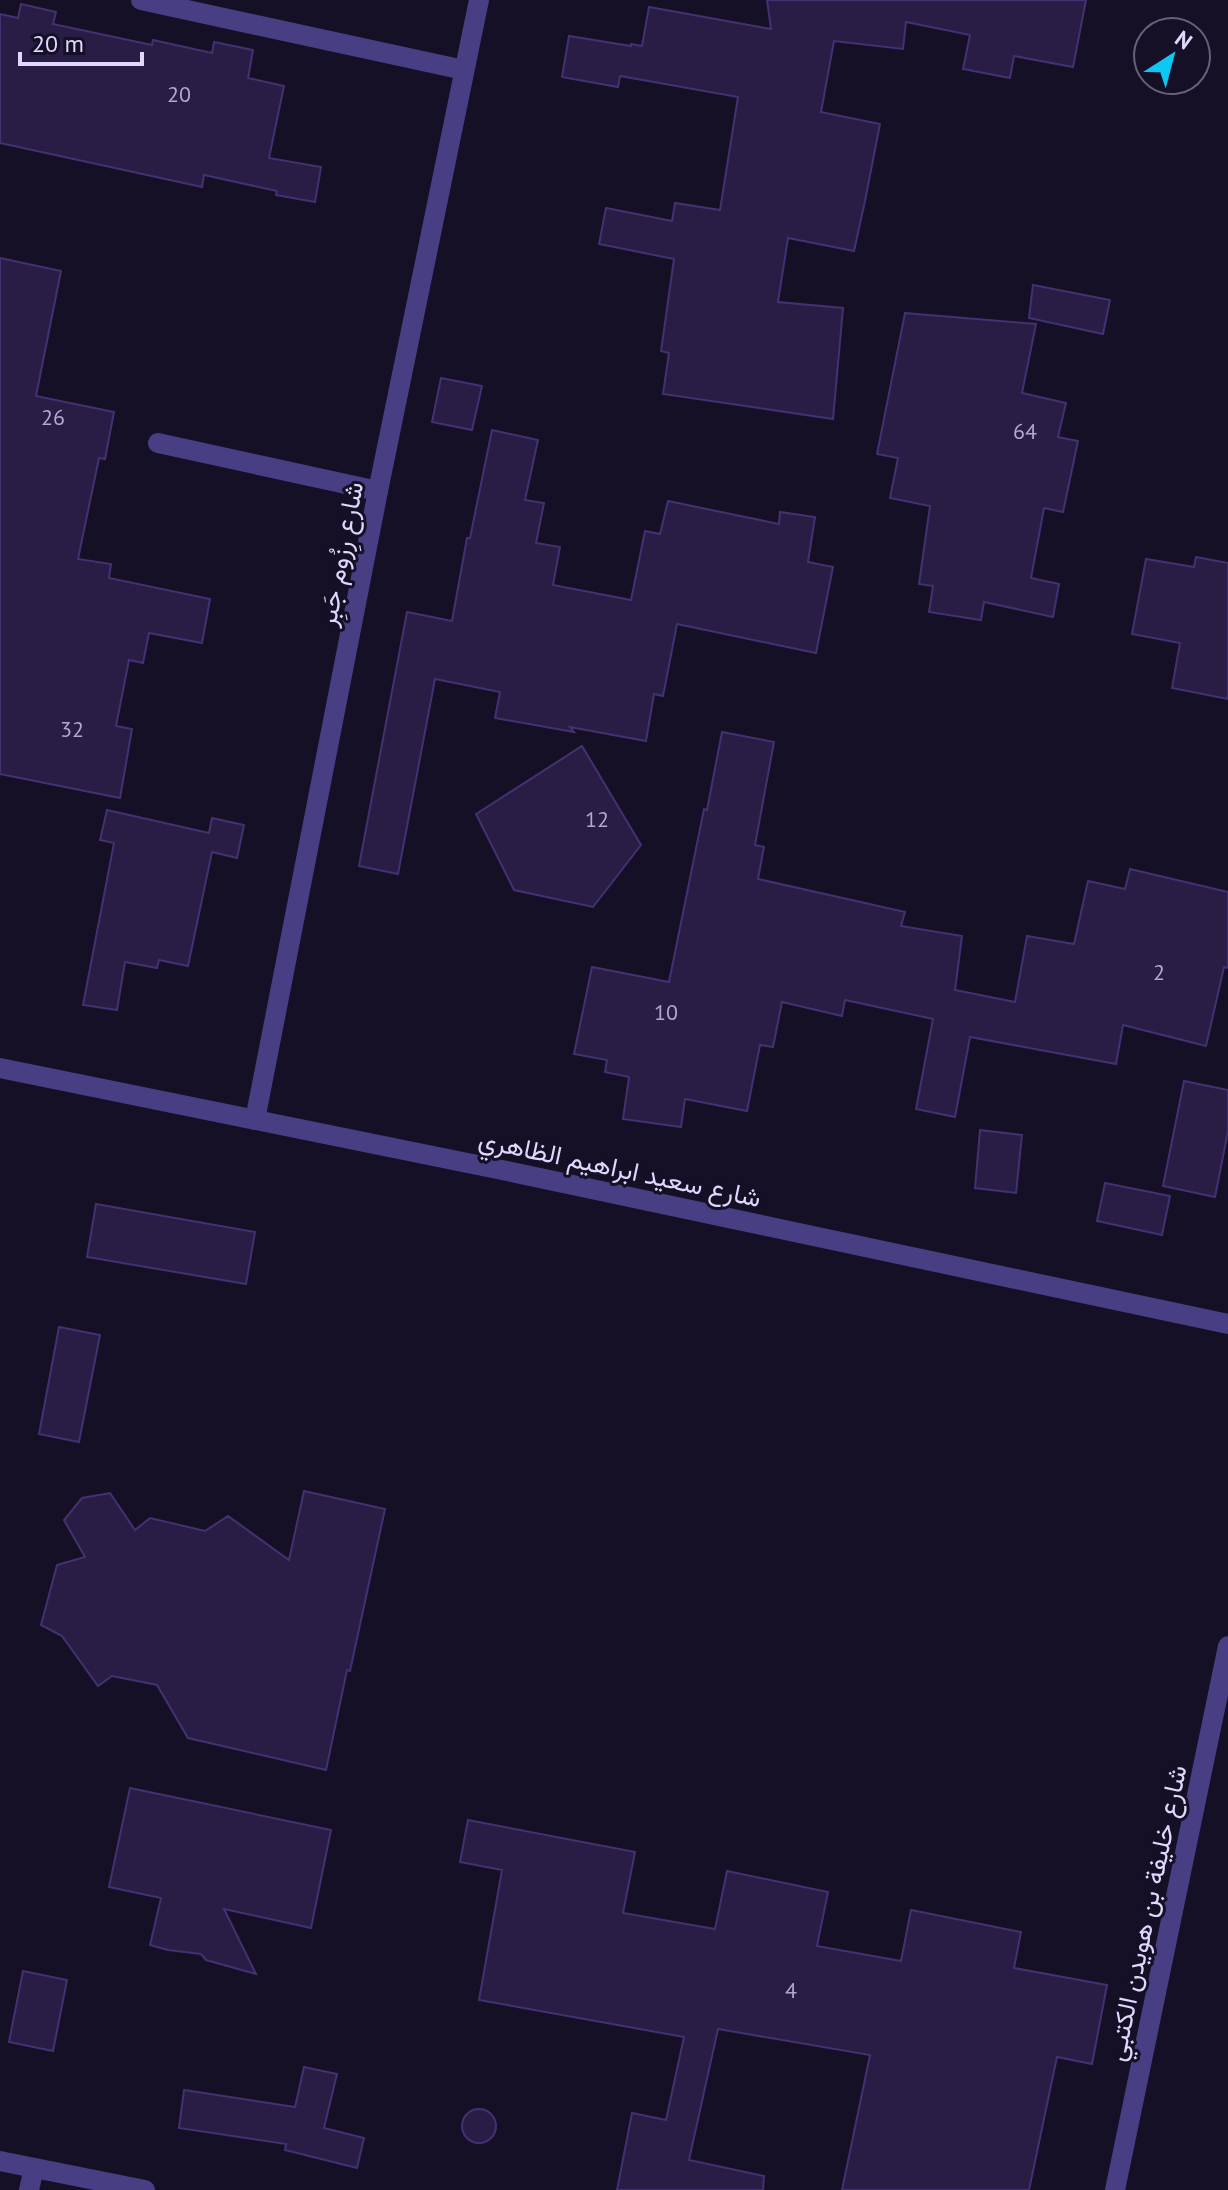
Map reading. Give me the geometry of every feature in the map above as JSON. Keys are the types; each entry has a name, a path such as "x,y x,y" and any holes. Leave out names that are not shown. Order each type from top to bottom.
{"street":[{"path":"141,0 464,70"},
{"name":"شارع رِزُوم جَبِر","path":"255,1120 378,491 479,0"},
{"path":"158,443 378,491"},
{"name":"شارع سعيد ابراهيم الظاهري","path":"0,1068 507,1171 1228,1324"},
{"name":"شارع خليفة بن هويدن الكتبي","path":"1115,2190 1228,1646"},
{"path":"0,2161 145,2190"},
{"path":"29,2190 34,2168"}],"building":[{"path":"767,0 1086,0 1073,67 1014,56 1010,78 963,69 970,35 906,22 903,49 834,41 821,112 880,124 865,201 854,251 788,238 778,302 843,308 833,419 663,394 669,353 661,351 674,259 599,244 606,208 672,221 675,203 720,210 738,97 620,76 618,87 562,77 569,36 642,46 649,7 771,29"},
{"path":"21,4 56,12 53,24 152,45 153,40 212,53 214,42 253,50 248,78 284,86 269,158 321,167 315,202 276,195 277,191 204,175 202,187 0,143 0,14 18,18"},
{"path":"0,258 61,271 36,396 114,412 105,459 99,458 78,559 111,564 109,578 210,599 202,643 149,633 143,663 129,660 116,726 132,729 120,798 0,774"},
{"path":"1033,285 1110,300 1103,334 1029,318"},
{"path":"905,313 1036,324 1022,393 1066,403 1058,437 1078,441 1063,512 1044,508 1031,578 1059,584 1053,617 984,602 981,620 929,612 933,586 919,584 930,506 890,498 898,458 877,454"},
{"path":"441,378 482,386 472,430 432,422"},
{"path":"492,430 538,440 525,500 544,503 536,543 560,547 553,585 631,600 645,531 660,534 668,501 779,524 780,512 815,517 808,562 833,567 816,653 677,624 663,696 654,694 646,741 495,718 500,692 435,679 398,874 359,866 407,612 452,621"},
{"path":"1196,557 1228,563 1228,699 1172,688 1180,643 1132,634 1146,559 1194,567"},
{"path":"722,732 774,742 755,845 764,847 758,879 905,912 901,926 962,936 955,990 1015,1002 1027,936 1074,944 1088,881 1125,889 1130,869 1228,892 1228,968 1224,967 1206,1046 1123,1025 1116,1064 970,1037 955,1117 916,1109 933,1019 845,1000 842,1016 782,1002 773,1047 760,1045 747,1111 685,1099 681,1127 623,1119 629,1077 605,1072 607,1060 574,1054 592,967 669,982"},
{"path":"582,746 641,845 593,907 514,890 476,814"},
{"path":"107,810 209,833 212,818 244,825 237,858 212,852 188,966 159,960 157,968 125,962 117,1010 83,1005 114,843 100,840"},
{"path":"1184,1081 1228,1090 1228,1131 1215,1197 1163,1186"},
{"path":"980,1130 1022,1135 1016,1193 975,1188"},
{"path":"1105,1183 1170,1196 1162,1235 1097,1221"},
{"path":"96,1204 255,1232 246,1284 87,1257"},
{"path":"59,1327 100,1335 79,1442 39,1434"},
{"path":"304,1491 385,1509 326,1770 188,1738 157,1685 112,1676 98,1686 62,1636 41,1625 57,1565 85,1557 64,1520 82,1498 110,1493 135,1530 150,1518 205,1531 228,1516 289,1560"},
{"path":"130,1788 331,1830 311,1928 224,1909 256,1974 206,1960 201,1954 150,1945 161,1898 109,1887"},
{"path":"468,1820 635,1852 623,1913 715,1929 727,1871 828,1892 817,1946 901,1961 911,1910 1021,1932 1014,1968 1107,1985 1092,2064 1057,2057 1029,2190 842,2190 870,2055 718,2029 689,2160 764,2176 763,2190 617,2190 632,2113 666,2120 684,2037 479,2000 502,1870 460,1862"},
{"path":"23,1971 67,1980 53,2051 9,2042"},
{"path":"304,2067 337,2074 324,2128 364,2138 357,2168 285,2150 286,2144 179,2128 184,2090 295,2107"},
{"path":"479,2109 491,2114 496,2126 491,2138 479,2143 467,2138 462,2126 467,2114"}]}
